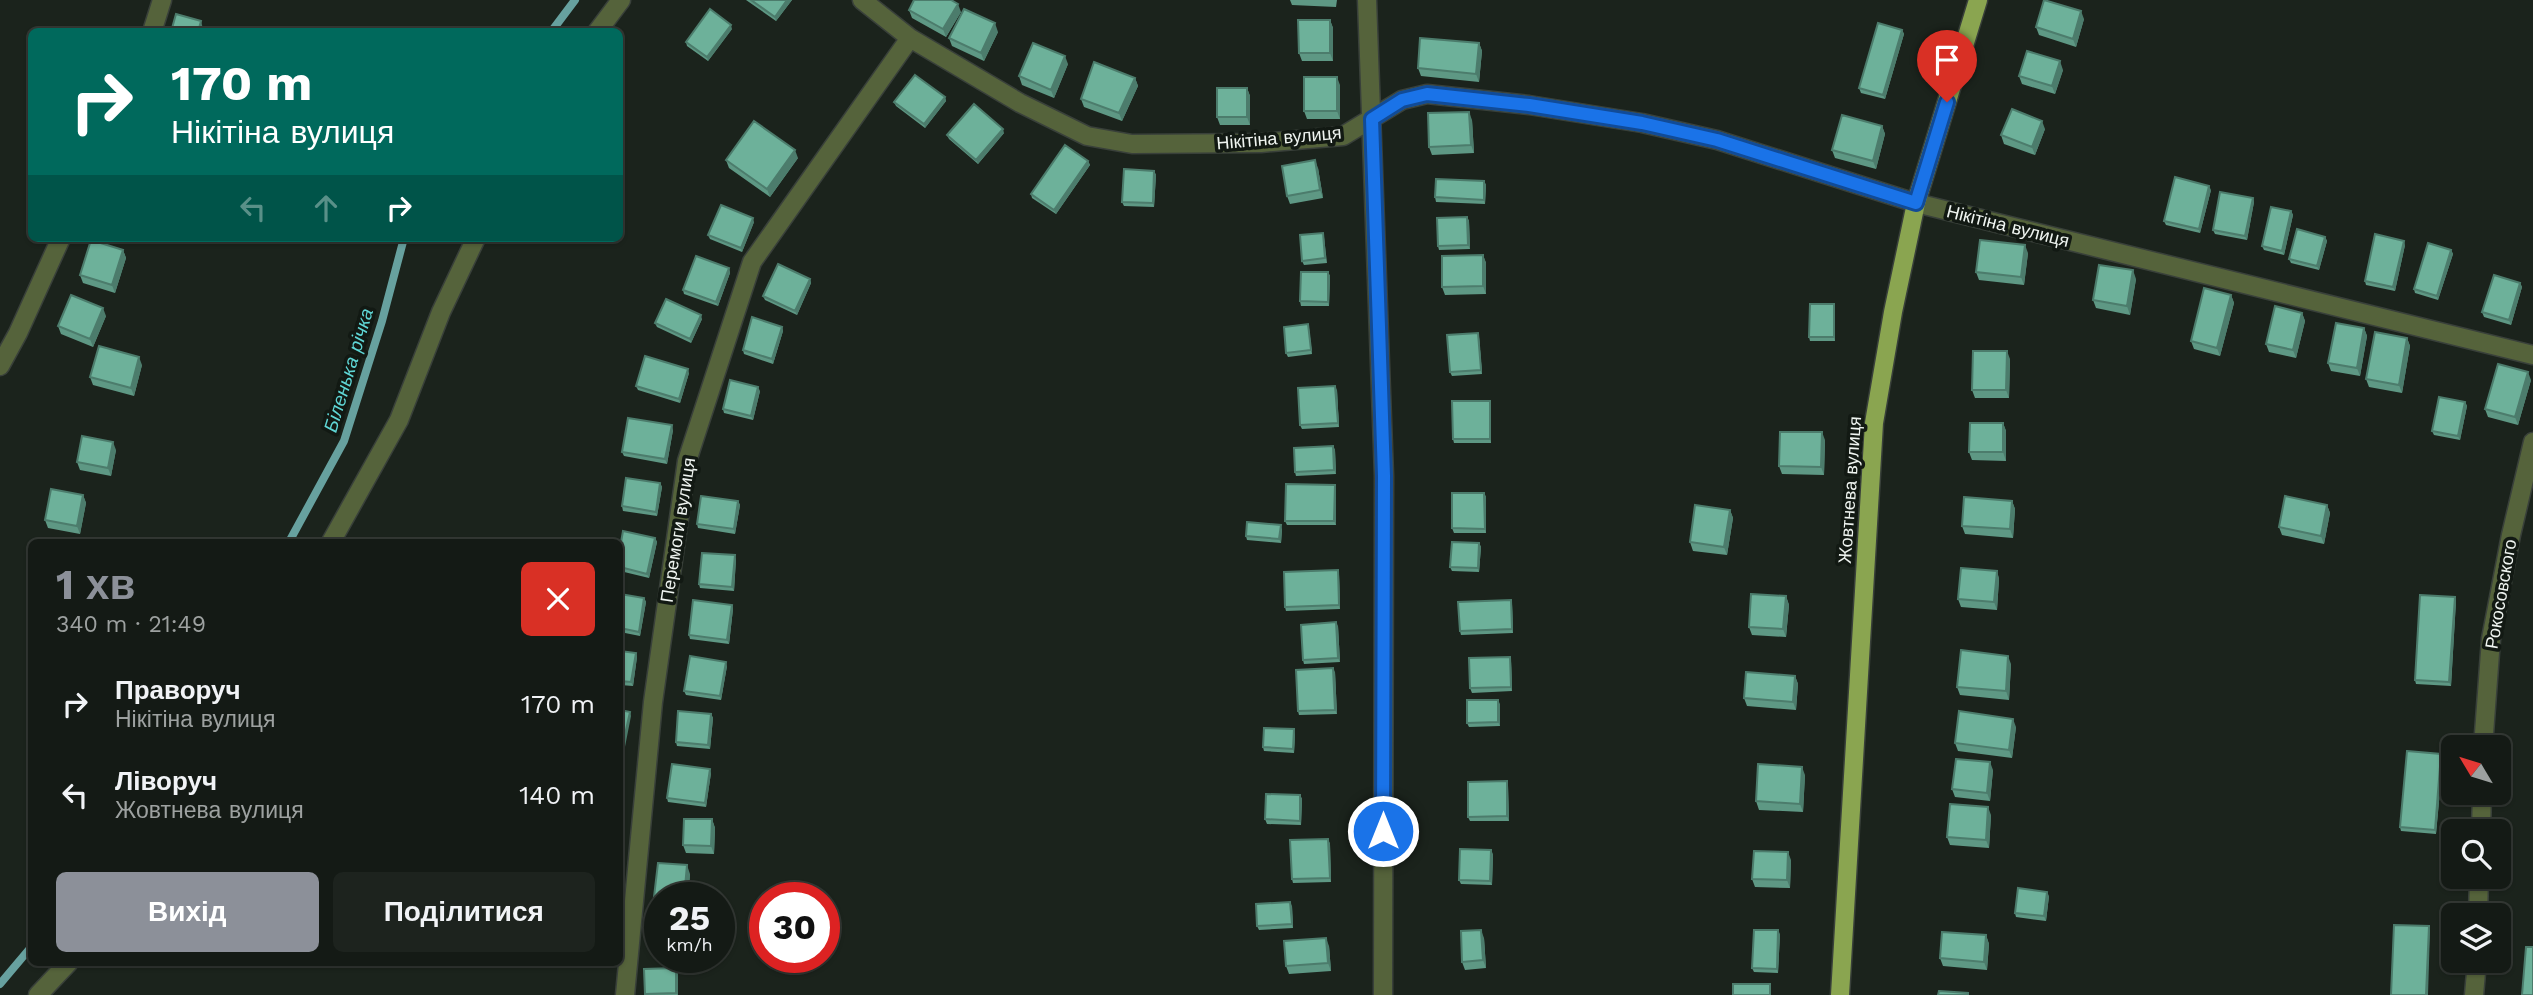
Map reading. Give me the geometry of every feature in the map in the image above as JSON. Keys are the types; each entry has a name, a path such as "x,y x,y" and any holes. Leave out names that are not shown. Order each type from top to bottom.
{"main road":[{"name":"Жовтнева вулиця","path":"1840,995 1874,423 1893,312 1916,203 1978,0"}],"street":[{"path":"153,28 162,0"},
{"path":"600,28 621,0"},
{"name":"Нікітіна вулиця","path":"862,0 910,38 1020,103 1087,136 1132,144 1261,143 1343,136 1402,100 1427,94 1542,107 1642,123 1717,140 1916,203 2533,355"},
{"path":"1367,0 1384,476 1382,995"},
{"name":"Перемоги вулиця","path":"625,995 653,702 687,461 752,262 910,38"},
{"path":"0,366 59,242"},
{"path":"333,539 399,420 441,312 474,242"},
{"name":"Рокосовского","path":"2484,735 2491,639 2511,535 2533,442"},
{"path":"38,995 65,966"},
{"path":"2474,995 2476,973"}],"building":[{"path":"751,0 787,0 775,17"},
{"path":"914,0 951,0 958,4 943,29 909,10"},
{"path":"2044,0 2081,11 2073,39 2036,27"},
{"path":"710,9 731,25 707,57 686,42"},
{"path":"964,9 995,23 981,53 949,38"},
{"path":"176,14 201,21 199,28 172,28"},
{"path":"1298,20 1330,20 1330,53 1299,53"},
{"path":"1878,23 1902,30 1883,95 1859,88"},
{"path":"1420,38 1479,43 1476,74 1418,68"},
{"path":"1033,43 1065,56 1051,90 1019,76"},
{"path":"2027,51 2060,61 2052,86 2019,76"},
{"path":"1094,62 1135,78 1119,113 1081,99"},
{"path":"915,75 945,97 924,124 894,102"},
{"path":"1304,77 1337,77 1337,111 1304,111"},
{"path":"1217,88 1247,88 1247,117 1217,117"},
{"path":"974,104 1003,129 976,160 947,135"},
{"path":"2012,109 2042,121 2032,147 2001,135"},
{"path":"1469,112 1471,145 1429,147 1428,113"},
{"path":"1842,115 1882,126 1873,161 1832,150"},
{"path":"754,121 795,150 767,189 726,160"},
{"path":"1065,145 1088,161 1054,210 1031,194"},
{"path":"1315,160 1320,190 1287,196 1282,166"},
{"path":"1124,169 1154,171 1153,203 1122,202"},
{"path":"2175,177 2209,186 2199,229 2164,221"},
{"path":"1436,179 1484,181 1484,200 1435,197"},
{"path":"2220,192 2253,198 2245,236 2213,230"},
{"path":"721,205 753,218 741,248 708,235"},
{"path":"2271,207 2291,211 2282,251 2262,246"},
{"path":"1467,217 1468,245 1438,246 1437,218"},
{"path":"2297,229 2325,237 2317,266 2289,259"},
{"path":"1323,233 1325,258 1302,261 1300,235"},
{"path":"2375,234 2404,241 2393,287 2365,281"},
{"path":"1980,240 2025,245 2021,277 1976,272"},
{"path":"90,242 123,250 112,285 80,275"},
{"path":"2428,243 2451,250 2437,296 2414,289"},
{"path":"1483,255 1483,286 1442,287 1442,256"},
{"path":"696,256 729,268 716,302 683,290"},
{"path":"778,264 810,279 795,311 763,296"},
{"path":"2099,265 2133,270 2127,306 2093,300"},
{"path":"1301,272 1328,272 1328,302 1300,301"},
{"path":"2494,275 2520,283 2509,320 2482,312"},
{"path":"2204,288 2231,295 2217,348 2191,341"},
{"path":"71,295 103,308 90,339 58,326"},
{"path":"666,299 701,315 690,339 655,323"},
{"path":"1810,304 1834,304 1834,337 1809,337"},
{"path":"2275,306 2302,313 2293,350 2266,344"},
{"path":"752,317 782,327 772,359 743,350"},
{"path":"2336,323 2364,328 2357,368 2328,363"},
{"path":"1308,324 1311,350 1286,353 1284,327"},
{"path":"2375,332 2407,338 2399,385 2366,379"},
{"path":"1478,333 1481,370 1450,372 1447,335"},
{"path":"99,346 139,357 131,388 90,377"},
{"path":"1973,351 2007,351 2006,390 1972,390"},
{"path":"645,356 688,369 679,399 636,386"},
{"path":"2498,364 2528,372 2515,417 2485,409"},
{"path":"730,380 758,387 751,416 723,409"},
{"path":"1335,386 1338,423 1300,425 1298,388"},
{"path":"2439,397 2465,402 2458,436 2432,431"},
{"path":"1452,401 1490,401 1490,439 1453,439"},
{"path":"628,418 672,425 665,459 622,452"},
{"path":"1970,423 2003,423 2003,452 1969,452"},
{"path":"1780,432 1822,432 1821,467 1779,466"},
{"path":"82,436 113,442 108,468 77,462"},
{"path":"1333,446 1334,470 1295,472 1294,448"},
{"path":"626,478 660,483 656,512 622,506"},
{"path":"1286,484 1335,485 1334,521 1285,521"},
{"path":"51,489 83,495 77,526 45,520"},
{"path":"1452,493 1484,493 1485,529 1452,528"},
{"path":"701,496 738,501 734,529 697,524"},
{"path":"2285,496 2327,505 2321,536 2279,527"},
{"path":"1964,497 2012,501 2010,529 1962,526"},
{"path":"1695,505 1730,510 1724,547 1690,542"},
{"path":"1247,522 1281,525 1279,539 1246,536"},
{"path":"623,531 655,538 647,574 623,568"},
{"path":"1452,542 1479,543 1478,568 1450,567"},
{"path":"702,553 735,555 732,587 699,584"},
{"path":"1961,568 1997,571 1994,602 1958,599"},
{"path":"1338,570 1339,605 1285,607 1284,572"},
{"path":"623,594 644,598 639,632 623,629"},
{"path":"1751,594 1786,596 1783,629 1749,627"},
{"path":"2420,595 2455,597 2449,682 2415,680"},
{"path":"693,600 732,605 727,640 689,635"},
{"path":"1511,600 1512,629 1460,631 1458,602"},
{"path":"1336,622 1338,658 1303,660 1301,625"},
{"path":"1961,650 2008,656 2006,691 1957,687"},
{"path":"623,651 636,653 631,682 623,681"},
{"path":"690,656 726,662 720,696 684,691"},
{"path":"1510,657 1511,687 1470,688 1469,658"},
{"path":"1333,668 1335,710 1298,711 1296,670"},
{"path":"1746,672 1795,676 1793,702 1744,698"},
{"path":"1467,700 1498,700 1498,722 1467,723"},
{"path":"623,711 630,712 623,744"},
{"path":"678,711 711,714 708,745 676,742"},
{"path":"1959,711 2013,719 2009,750 1955,743"},
{"path":"1264,728 1294,729 1293,749 1263,747"},
{"path":"2407,751 2441,754 2435,830 2400,827"},
{"path":"1956,759 1990,762 1987,793 1952,789"},
{"path":"672,764 710,769 705,803 667,798"},
{"path":"1758,764 1802,767 1800,804 1756,801"},
{"path":"1507,781 1507,816 1468,817 1468,782"},
{"path":"1266,794 1300,795 1300,821 1265,819"},
{"path":"1950,804 1988,807 1986,840 1947,837"},
{"path":"684,819 712,819 711,846 683,845"},
{"path":"1328,839 1330,878 1292,879 1290,840"},
{"path":"1460,849 1491,850 1490,881 1459,880"},
{"path":"1754,851 1788,852 1787,880 1752,879"},
{"path":"658,863 687,865 685,882 656,882"},
{"path":"2018,888 2047,892 2044,916 2015,913"},
{"path":"1290,902 1292,924 1257,926 1256,904"},
{"path":"2394,925 2429,926 2426,995 2391,995"},
{"path":"1481,930 1483,960 1462,962 1461,931"},
{"path":"1754,930 1778,930 1777,969 1752,968"},
{"path":"1942,932 1986,935 1984,962 1940,958"},
{"path":"1326,938 1328,963 1286,966 1284,941"},
{"path":"2526,947 2533,947 2533,995 2522,995"},
{"path":"644,973 676,973 676,993 645,994"},
{"path":"1733,984 1770,984 1770,995 1733,995"},
{"path":"1939,991 1968,993 1968,995 1938,995"}],"waterway":[{"name":"Біленька річка","path":"554,28 575,0"},
{"name":"Біленька річка","path":"291,539 344,441 382,321 403,242"},
{"name":"Біленька річка","path":"0,984 28,951"}],"route":[{"path":"1383,831 1384,476 1372,119 1402,100 1427,94 1529,105 1642,123 1717,140 1916,203 1947,102"}]}
